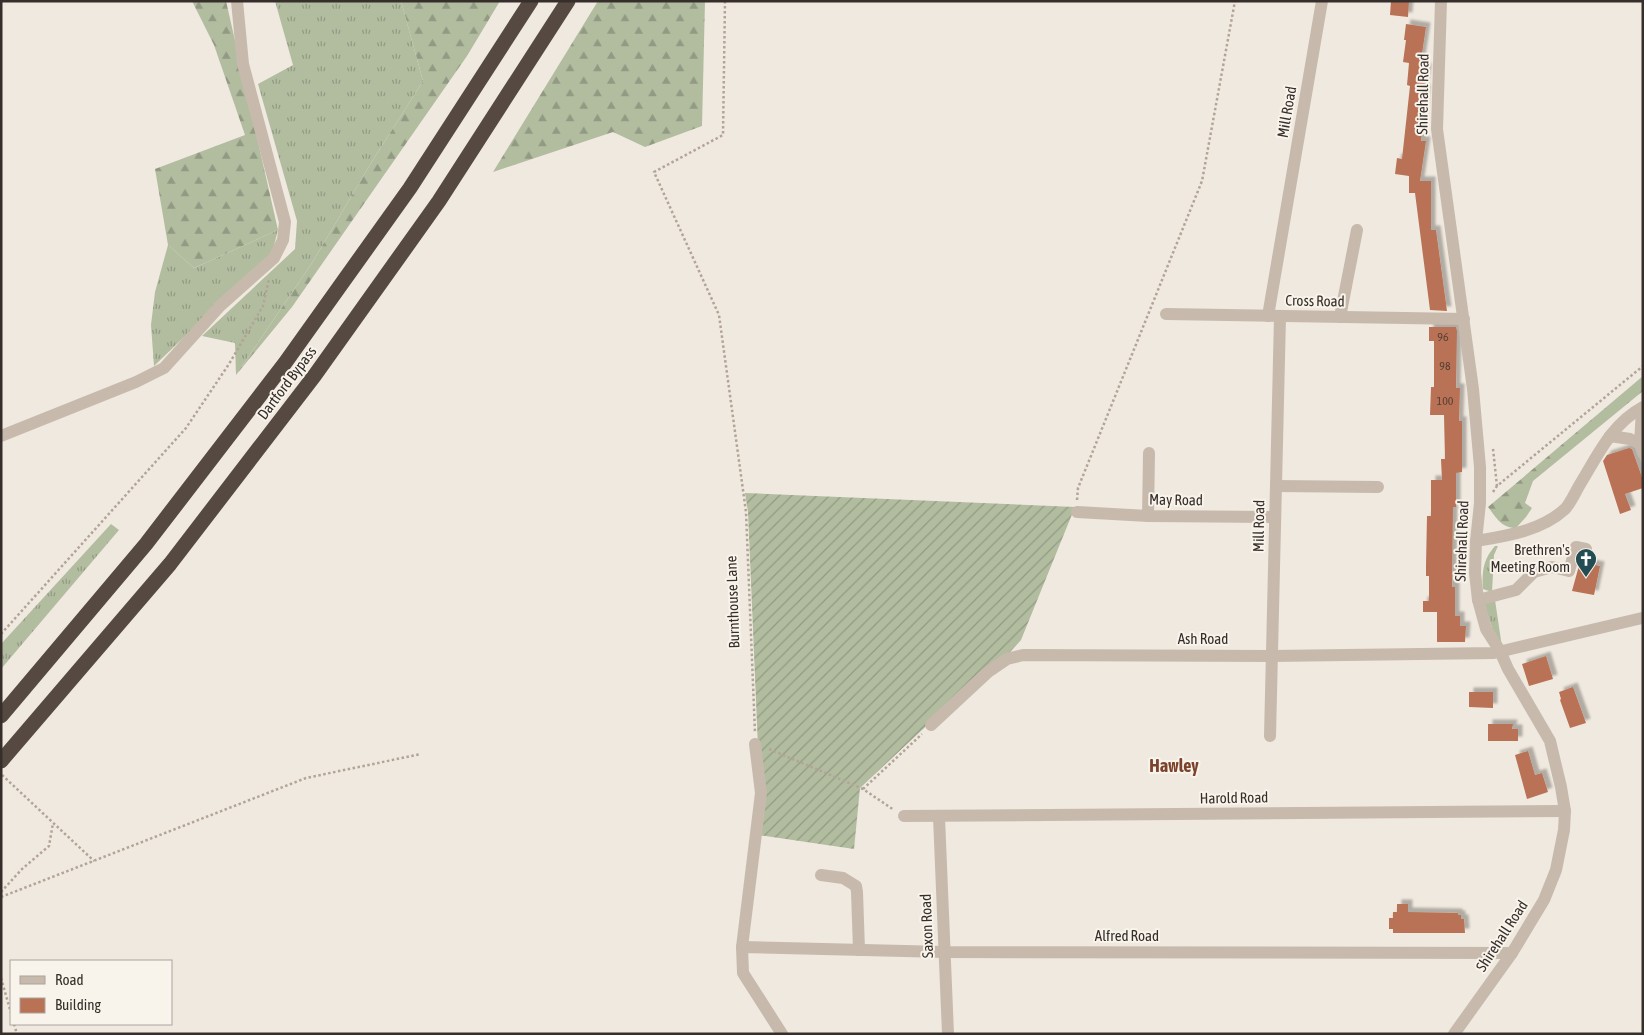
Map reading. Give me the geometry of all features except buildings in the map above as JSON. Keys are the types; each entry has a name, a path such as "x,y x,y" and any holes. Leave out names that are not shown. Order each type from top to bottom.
{"highway":[{"name":"Dartford Bypass","path":"1,716 146,544 285,364 410,188 531,1"},
{"name":"Dartford Bypass","path":"1,761 170,564 315,375 439,201 568,1"}],"street":[{"path":"1,436 136,382 164,368 220,306 274,258 284,240 285,222 243,64 237,1"},
{"name":"Mill Road","path":"1270,736 1276,486 1274,316 1322,1"},
{"name":"Shirehall Road","path":"1441,1 1437,128 1473,389 1480,467 1480,503 1475,573 1478,600 1486,629 1500,650 1508,670 1550,741 1565,811 1564,830 1556,870 1550,886 1512,953 1454,1034"},
{"path":"1340,318 1357,230"},
{"name":"Cross Road","path":"1166,314 1464,319"},
{"path":"1476,541 1519,534 1544,523 1565,509 1614,430 1630,414 1642,408 1641,448"},
{"path":"1610,436 1630,439 1641,448"},
{"path":"1148,516 1149,453"},
{"path":"1276,486 1378,487"},
{"name":"May Road","path":"1078,512 1148,516 1275,517"},
{"path":"1478,600 1516,590 1534,572 1552,567 1569,571 1576,547 1586,549"},
{"name":"Ash Road","path":"931,725 988,672 1006,659 1023,655 1272,656 1494,653 1500,650 1642,618"},
{"path":"755,744 760,793 742,947 743,973 782,1034"},
{"name":"Harold Road","path":"904,816 1565,811"},
{"name":"Saxon Road","path":"939,817 948,1034"},
{"path":"821,875 843,878 856,886 858,892 859,950"},
{"name":"Alfred Road","path":"742,947 945,952 1512,953"}],"path":[{"name":"Burnthouse Lane","path":"725,1 723,135 654,172 719,315 746,512 755,744"},
{"path":"1078,512 1078,488 1202,181 1236,1"},
{"path":"1,634 186,428 229,364 263,306 274,258"},
{"path":"1480,503 1490,497 1497,486 1643,366"},
{"path":"1493,449 1497,486"},
{"path":"863,789 931,725"},
{"path":"755,744 863,789 904,816"},
{"path":"1,897 306,778 421,754"},
{"path":"1,775 94,861"},
{"path":"1,892 49,846 53,823"},
{"path":"1,978 10,1010"}],"green space":[{"path":"192,1 226,1 278,230 194,268 168,245 155,169 245,135 214,45"},
{"path":"275,1 401,1 423,81 371,163 312,263 236,375 235,343 202,336 295,249 297,221 258,84 293,65"},
{"path":"401,1 500,1 467,56 292,307 236,375 312,263 371,163 423,81"},
{"path":"598,1 705,1 702,126 645,147 613,132 493,172"},
{"path":"278,230 272,253 154,366 151,325 155,292 168,245 194,268"},
{"path":"1643,376 1643,391 1533,481 1525,503 1532,508 1516,528 1506,526 1499,521 1488,507"},
{"path":"745,493 1075,507 1021,640 1004,659 985,671 860,788 854,849 758,835 758,748 748,512"},
{"path":"111,524 119,530 1,669 1,644"},
{"path":"1495,546 1498,546 1494,555 1492,592 1483,589 1483,577 1484,566"},
{"path":"1495,600 1502,647 1499,649 1484,603"}],"place":[{"name":"Brethren's Meeting Room","path":"1586,578"}],"district":[{"name":"Hawley","path":"1174,766"}]}
